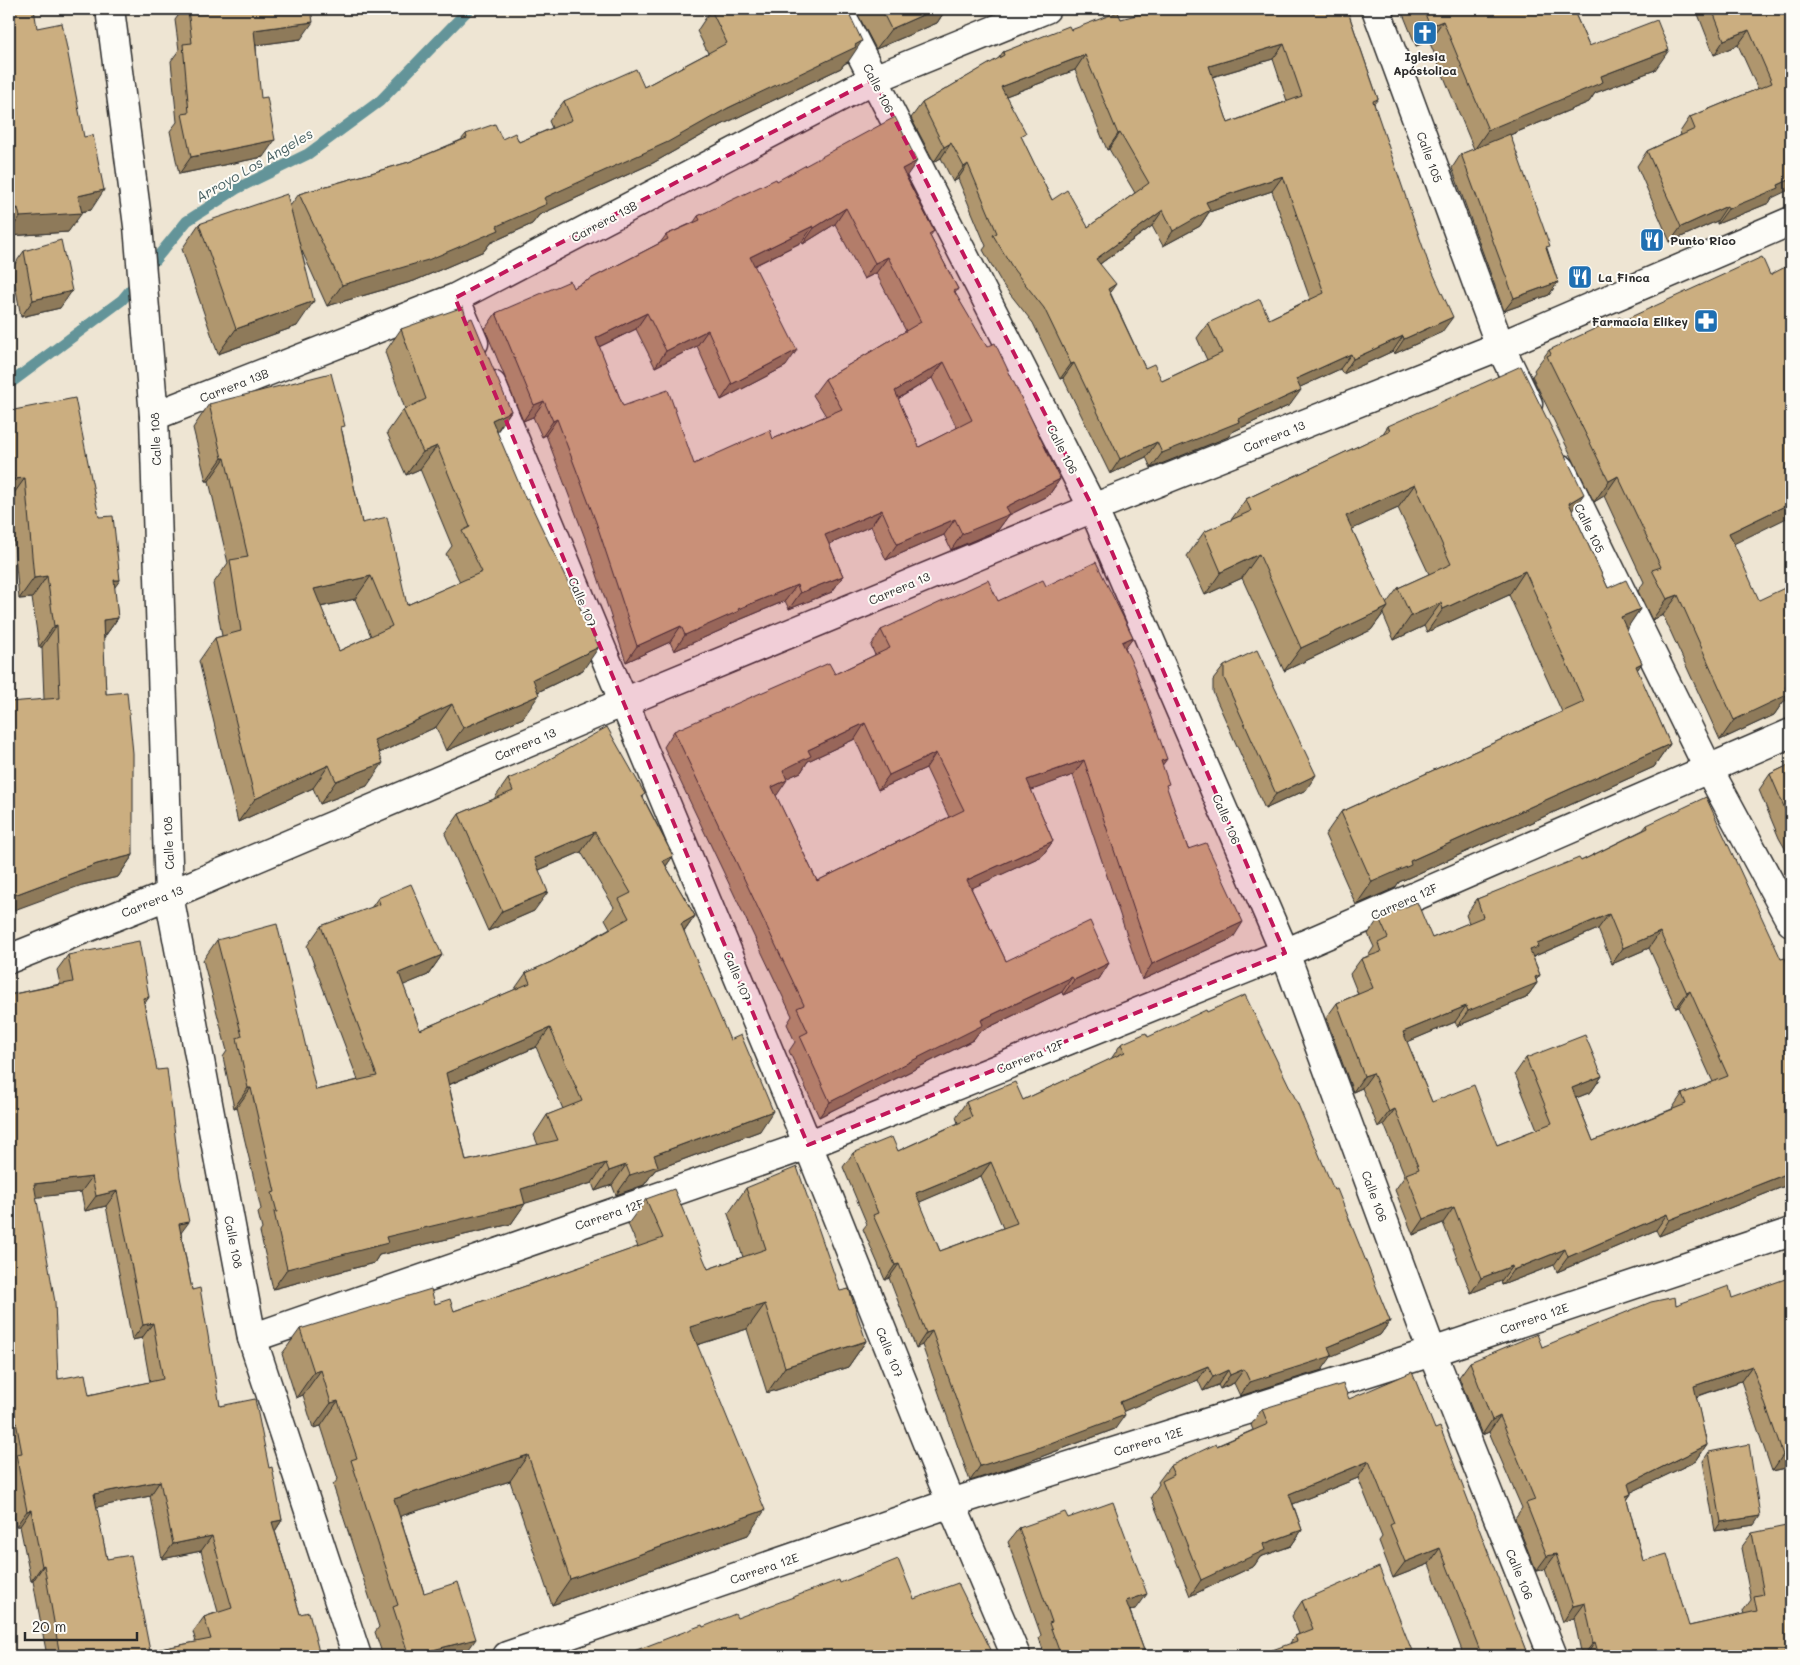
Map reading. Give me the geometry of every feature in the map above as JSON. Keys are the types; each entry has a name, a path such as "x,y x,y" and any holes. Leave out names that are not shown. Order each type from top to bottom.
{"street":[{"name":"Calle 108","path":"110,9 138,226 154,416 169,895 252,1338 357,1656"},
{"name":"Calle 106","path":"838,9 1093,508 1285,953 1432,1352 1553,1656"},
{"name":"Carrera 13B","path":"154,416 455,298 874,79 1046,9"},
{"name":"Calle 105","path":"1376,9 1500,346 1708,768 1791,922"},
{"name":"Carrera 13","path":"9,959 169,895 624,702 1093,508 1500,346 1791,221"},
{"name":"Calle 107","path":"455,298 808,1145 951,1503 1016,1656"},
{"name":"Carrera 12F","path":"252,1338 808,1145 1285,953 1791,733"},
{"name":"Carrera 12E","path":"508,1656 951,1503 1432,1352 1791,1232"}],"highlighted area":[{"path":"874,79 1093,508 1285,953 808,1145 455,298"}],"building":[{"path":"9,9 34,9 37,28 62,23 84,137 93,135 104,190 78,196 82,213 20,217 18,208 9,210"},
{"path":"188,9 311,9 313,22 254,30 261,98 267,97 275,140 191,157 182,114 189,113 183,44 192,43"},
{"path":"847,9 862,41 855,45 856,47 728,108 668,142 544,198 547,204 497,226 499,230 428,260 342,285 299,194 409,162 467,138 466,134 495,124 502,139 515,133 519,142 572,120 564,101 636,69 644,87 727,43 711,10"},
{"path":"881,9 936,9 891,29"},
{"path":"1158,9 1347,9 1378,99 1373,101 1428,262 1453,317 1404,339 1403,336 1353,359 1351,354 1296,379 1301,390 1238,419 1239,422 1162,453 1157,442 1120,459 1074,363 1071,364 1044,308 1014,270 993,235 997,233 968,164 964,167 951,143 944,147 922,103 1004,55 1003,52 1069,26 1071,30 1118,12 1121,19","holes":["1284,44 1302,96 1228,123 1209,66","1085,55 1118,134 1120,133 1149,183 1088,227 1067,190 1052,200 1021,136 1026,133 1001,87","1283,176 1324,293 1269,319 1260,299 1208,323 1222,353 1162,381 1154,364 1145,368 1108,289 1116,284 1096,259 1163,210 1173,231 1210,210 1206,202"]},
{"path":"1423,9 1573,9 1589,46 1657,20 1669,50 1601,76 1603,82 1488,130 1443,21 1430,26"},
{"path":"1712,9 1791,9 1791,179 1778,185 1779,188 1728,209 1727,206 1681,227 1647,151 1695,129 1690,117 1772,83 1749,30 1724,40"},
{"path":"895,117 917,161 902,169 934,231 929,234 958,289 954,291 987,347 995,343 1060,479 1006,507 1010,514 962,534 955,519 897,544 882,510 825,535 843,576 800,593 797,585 738,609 739,611 685,635 681,626 637,646 596,522 557,419 553,421 544,401 534,405 496,313 570,281 573,288 668,239 666,235 700,220 698,216 776,179 777,181","holes":["846,208 875,263 888,257 921,322 825,379 842,409 773,439 770,430 694,464 668,390 623,406 596,338 647,313 666,351 708,330 732,384 797,350 750,257 813,226 814,228","944,362 972,420 919,447 895,391"]},
{"path":"1510,134 1550,246 1546,247 1558,282 1514,298 1461,154"},
{"path":"287,194 314,301 236,329 199,224"},
{"path":"61,240 72,291 33,300 24,251"},
{"path":"1762,257 1770,275 1791,264 1791,503 1729,533 1759,600 1791,585 1791,685 1785,687 1789,694 1734,720 1678,595 1667,599 1652,570 1661,567 1618,476 1609,481 1547,356 1551,354 1549,350 1620,317 1622,321"},
{"path":"463,307 467,320 472,318 511,411 492,420 526,500 528,499 599,647 533,679 539,695 463,728 452,704 374,740 383,763 336,781 329,765 255,799 215,638 241,631 230,560 248,557 225,458 222,458 209,404 331,373 345,426 341,427 362,523 387,517 407,605 482,572 462,531 470,527 437,446 423,452 403,410 426,399 401,329","holes":["371,576 392,626 339,651 314,589"]},
{"path":"1521,366 1584,494 1569,503 1608,588 1626,580 1640,609 1621,617 1642,663 1636,666 1670,744 1410,861 1411,865 1372,882 1341,812 1584,702 1525,571 1443,609 1441,603 1411,616 1398,588 1451,564 1415,484 1346,516 1388,607 1301,648 1259,554 1221,572 1204,532 1251,511 1246,499 1390,431 1388,426"},
{"path":"75,398 99,517 113,516 120,580 114,580 118,618 103,620 106,694 127,692 133,753 133,855 97,864 9,897 9,702 60,698 57,625 54,626 47,576 34,578 25,478 14,479 9,450 9,411"},
{"path":"1096,562 1133,637 1122,642 1134,667 1167,759 1161,761 1169,784 1166,785 1188,849 1206,843 1243,922 1152,964 1084,760 1027,780 1053,841 967,880 1006,961 1090,921 1109,963 1074,980 1072,977 981,1020 983,1025 830,1102 800,1036 808,1032 797,1008 804,1005 674,731 829,663 835,674 890,648 881,630 988,580 998,601 1043,580 1046,586","holes":["865,723 889,775 936,753 964,810 817,881 772,787 787,780 783,770 811,756 808,750"]},
{"path":"1257,650 1316,775 1276,794 1224,678 1224,666"},
{"path":"607,727 645,794 642,796 673,856 663,861 695,916 681,924 730,1040 741,1035 773,1111 654,1155 658,1166 630,1175 626,1165 609,1171 606,1163 521,1189 525,1204 386,1237 388,1243 287,1269 274,1212 277,1212 272,1193 275,1192 251,1088 248,1088 237,1038 242,1036 217,940 277,924 316,1090 377,1076 321,926 380,904 378,898 411,884 442,955 399,973 420,1030 530,983 526,973 551,962 629,918 619,899 631,893 595,832 534,858 548,892 502,911 459,814 513,791 508,779 532,769","holes":["550,1028 582,1101 547,1115 558,1140 466,1161 446,1073"]},
{"path":"1791,764 1791,823 1770,774"},
{"path":"1706,797 1781,959 1785,958 1791,972 1791,1172 1669,1220 1667,1214 1568,1257 1565,1249 1513,1270 1512,1266 1481,1278 1454,1207 1424,1219 1406,1174 1419,1169 1395,1109 1389,1112 1373,1073 1364,1076 1337,1003 1373,988 1361,959 1381,952 1378,943 1388,938 1379,918 1417,902 1432,938 1483,917 1477,899 1579,858 1581,861 1648,828 1647,825","holes":["1609,914 1623,948 1660,932 1687,993 1690,991 1728,1076 1682,1094 1686,1104 1593,1141 1572,1088 1602,1076 1585,1035 1526,1058 1552,1123 1497,1145 1474,1085 1432,1102 1403,1032 1466,1006 1468,1011 1537,983 1535,977 1540,975 1530,950 1538,947 1537,944"]},
{"path":"139,941 149,997 143,998 157,1070 167,1069 180,1177 189,1222 179,1224 192,1290 200,1288 220,1406 255,1399 269,1468 272,1467 282,1520 272,1522 300,1614 309,1612 320,1656 60,1656 44,1565 42,1566 31,1510 27,1511 16,1454 22,1453 9,1385 9,995 73,982 68,955","holes":["92,1177 96,1196 117,1191 143,1325 153,1323 163,1379 89,1395 85,1374 58,1379 55,1302 34,1184","160,1481 173,1544 212,1536 232,1608 204,1617 211,1639 150,1651 131,1555 107,1559 94,1494"]},
{"path":"1245,995 1297,1102 1334,1190 1337,1189 1390,1321 1328,1347 1332,1356 1250,1382 1244,1369 1230,1375 1228,1370 1213,1377 1208,1366 1120,1402 1125,1415 1032,1450 980,1466 932,1331 926,1333 899,1264 895,1265 873,1215 878,1213 853,1153 892,1137 898,1151 972,1117 966,1102 1015,1082 1023,1100 1125,1052 1121,1044 1146,1033 1148,1037 1206,1010 1207,1012","holes":["991,1162 1017,1223 940,1251 916,1193"]},
{"path":"797,1167 840,1291 849,1289 866,1341 785,1367 765,1304 690,1327 765,1510 570,1579 528,1455 394,1499 424,1593 458,1582 476,1639 409,1656 393,1607 398,1605 351,1460 357,1458 338,1401 331,1403 321,1370 314,1372 300,1329 431,1289 435,1304 450,1299 454,1311 663,1238 646,1199 674,1189 708,1269 766,1249 746,1188"},
{"path":"1788,1278 1791,1289 1791,1454 1783,1455 1752,1366 1694,1386 1707,1445 1628,1484 1631,1494 1626,1496 1643,1561 1667,1554 1689,1626 1757,1611 1754,1596 1764,1594 1752,1533 1791,1525 1791,1656 1599,1656 1595,1642 1593,1643 1585,1603 1573,1606 1556,1554 1547,1556 1526,1503 1535,1500 1500,1416 1492,1420 1470,1362 1537,1334 1542,1347 1651,1302 1675,1297 1676,1305 1729,1286 1732,1298"},
{"path":"1412,1372 1435,1429 1440,1427 1528,1656 1482,1656 1440,1548 1405,1562 1390,1525 1394,1523 1369,1461 1289,1494 1302,1530 1263,1544 1265,1550 1201,1580 1162,1481 1174,1475 1170,1466 1216,1444 1217,1446 1268,1424 1262,1409 1343,1384 1349,1399"},
{"path":"1749,1444 1760,1516 1721,1522 1709,1452"},
{"path":"1113,1502 1147,1594 1126,1601 1146,1656 1061,1656 1049,1623 1052,1622 1019,1528 1065,1512 1068,1518"},
{"path":"898,1559 914,1599 958,1583 994,1656 621,1656 735,1614 737,1618 839,1580 840,1583"},
{"path":"1379,1567 1414,1656 1256,1656 1297,1641 1295,1636 1313,1629 1302,1601"},
{"path":"1169,1654 1170,1656 1151,1656"}],"waterway":[{"name":"Arroyo Los Angeles","path":"9,384 122,300 187,221 238,188 308,154 380,101 469,9"}],"place":[{"name":"Iglesia Apóstolica","path":"1425,33"},
{"name":"Punto Rico","path":"1652,240"},
{"name":"La Finca","path":"1580,277"},
{"name":"Farmacia Elikey","path":"1706,321"}]}
